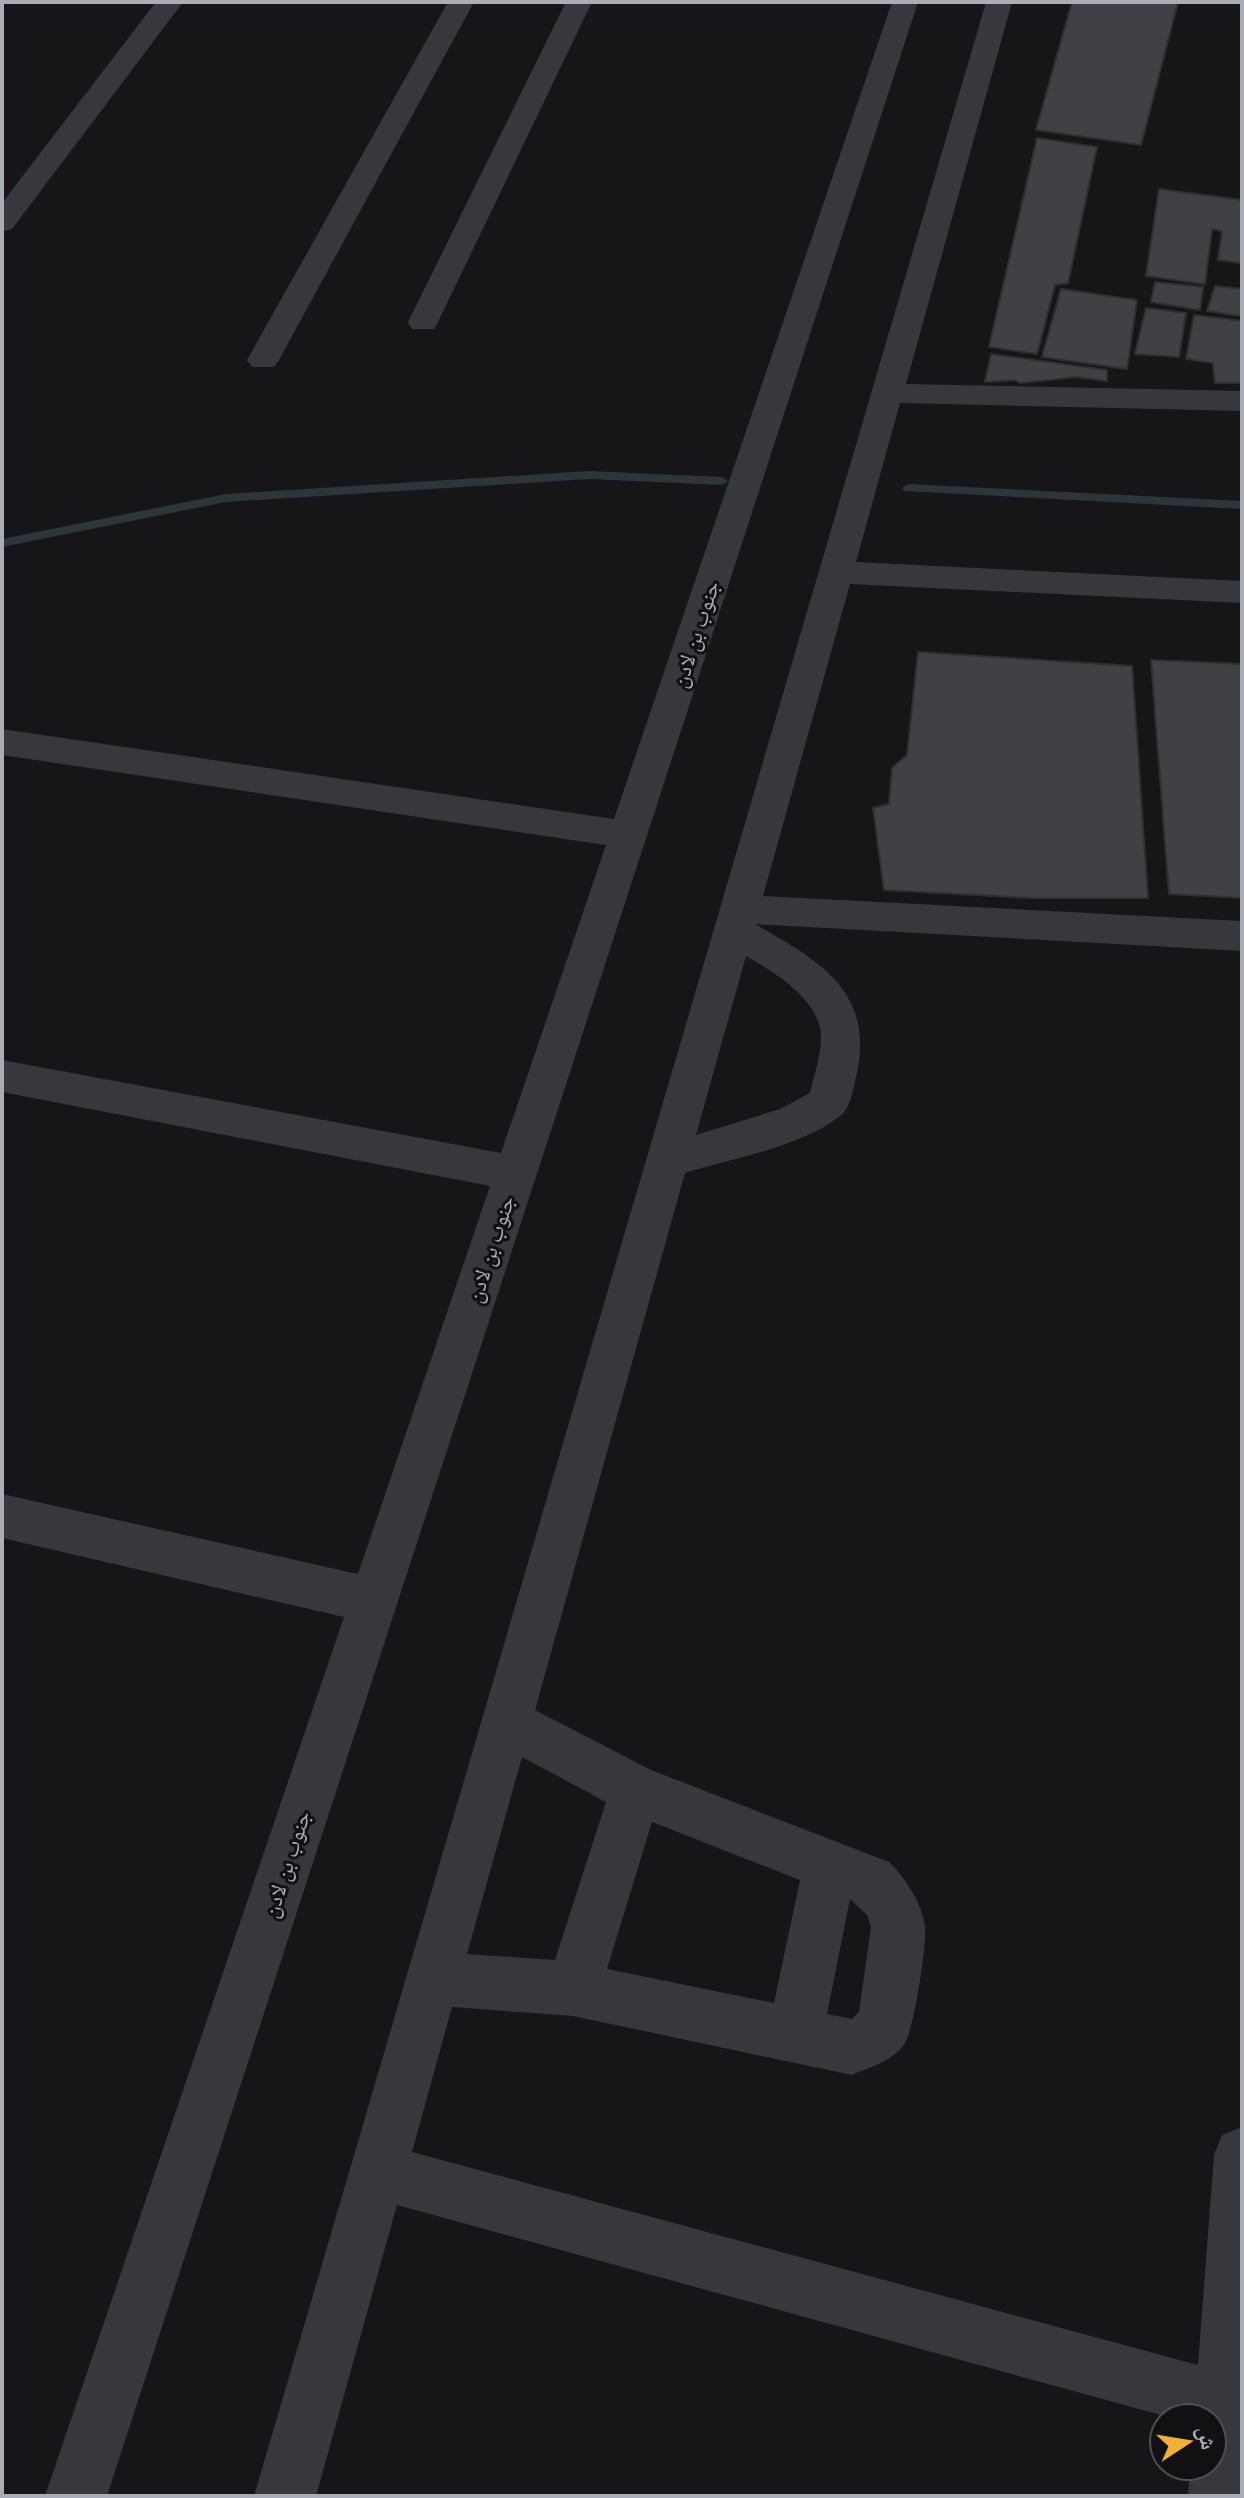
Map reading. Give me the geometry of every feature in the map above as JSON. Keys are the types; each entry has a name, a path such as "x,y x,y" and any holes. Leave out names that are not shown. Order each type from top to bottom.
{"street":[{"path":"2,222 170,2"},
{"path":"263,360 461,2"},
{"path":"423,322 579,2"},
{"name":"جنوب بن لادن","path":"76,2496 905,2"},
{"path":"285,2496 999,2"},
{"path":"887,393 1242,401"},
{"path":"836,572 1242,592"},
{"path":"2,742 628,835"},
{"path":"736,920 1242,936"},
{"path":"666,1162 793,1122 828,1103 842,1031 826,996 736,920"},
{"path":"2,1076 516,1173"},
{"path":"2,1516 374,1601"},
{"path":"432,1978 573,1989 852,2047 871,2039 885,2025 898,1927 888,1898 870,1881 636,1790 506,1721"},
{"path":"573,1989 636,1790"},
{"path":"795,2035 830,1865"},
{"path":"1219,2496 1234,2405 1242,2155"},
{"path":"378,2171 1234,2405"}],"building":[{"path":"1072,2 1178,2 1141,145 1036,130"},
{"path":"1037,138 1097,147 1068,283 1055,285 1037,354 989,347"},
{"path":"1159,189 1242,200 1242,263 1218,260 1222,231 1212,229 1205,284 1146,276"},
{"path":"1155,282 1203,287 1200,310 1151,302"},
{"path":"1215,286 1242,289 1242,316 1207,311"},
{"path":"1061,289 1137,300 1127,369 1042,357"},
{"path":"1146,308 1186,313 1179,357 1135,354"},
{"path":"1194,315 1242,321 1242,383 1215,383 1213,363 1186,359"},
{"path":"991,354 1107,370 1107,381 1076,377 1020,383 1015,380 985,382"},
{"path":"918,652 1132,666 1148,898 1030,898 884,890 873,808 889,804 892,768 907,755"},
{"path":"1151,660 1242,664 1242,898 1169,894"}],"waterway":[{"path":"2,543 226,498 589,475 722,481"},
{"path":"908,488 1242,505"}]}
